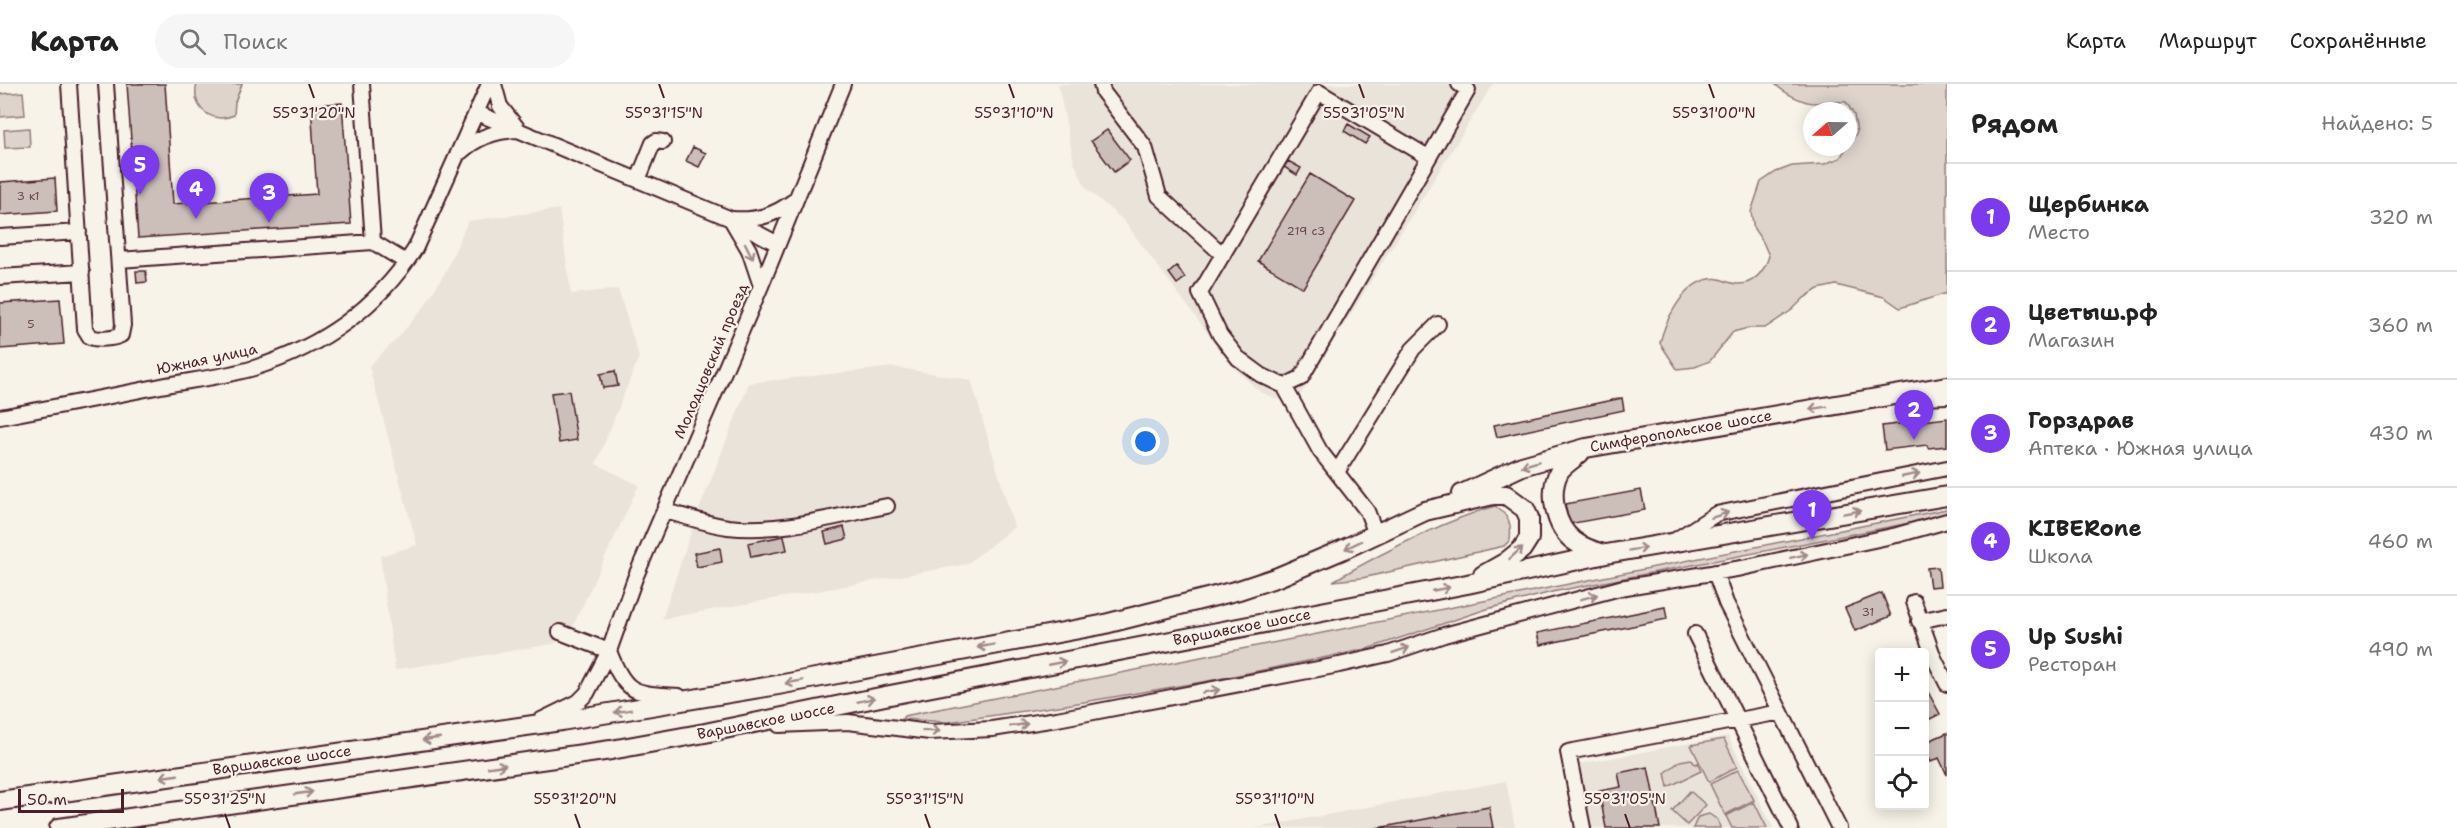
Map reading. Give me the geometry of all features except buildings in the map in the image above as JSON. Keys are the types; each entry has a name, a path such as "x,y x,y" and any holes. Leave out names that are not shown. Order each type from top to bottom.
{"main road":[{"name":"Симферопольское шоссе","path":"1425,511 1522,466 1586,448 1947,386"},
{"path":"1586,448 1560,471 1553,492 1558,520 1572,540 1587,549 1606,554"},
{"path":"1425,511 1493,495 1506,495 1525,509 1530,528 1529,538 1522,549 1506,562 1467,584"},
{"path":"1467,584 1606,554 1947,496"},
{"name":"Варшавское шоссе","path":"0,801 702,698 1089,627 1239,590 1278,577 1425,511"},
{"name":"Варшавское шоссе","path":"59,828 611,750 726,730 885,696 1467,584"}],"street":[{"path":"69,84 87,333 94,338 116,337 121,334 123,325 106,84"},
{"path":"362,84 373,242"},
{"name":"Южная улица","path":"0,417 252,369 298,353 339,330 369,305 406,262 434,211 489,84"},
{"path":"494,84 500,106 519,130"},
{"name":"Молодцовский проезд","path":"530,725 578,702 587,693 609,651 636,578 778,244 843,84"},
{"path":"1101,84 1103,92 1145,147 1159,196 1222,255"},
{"path":"1284,386 1301,378 1468,90 1459,84"},
{"path":"1376,534 1367,511 1320,451 1284,386 1261,375 1238,358 1220,335 1200,293 1318,93 1428,157"},
{"path":"477,113 731,219 778,244"},
{"path":"457,156 470,144 485,136 502,131 519,130"},
{"path":"638,180 653,143 663,142"},
{"path":"731,219 747,220 769,216 797,198"},
{"path":"731,219 749,250 760,286"},
{"path":"0,237 79,232"},
{"path":"119,260 373,242 406,262"},
{"path":"0,278 81,272"},
{"path":"1337,472 1413,349 1438,324"},
{"path":"1876,398 1947,396"},
{"path":"1670,544 1716,514 1947,468"},
{"path":"666,511 728,527 758,528 785,526 887,506"},
{"path":"726,730 848,722 930,732 960,731 1057,719 1339,665 1388,654 1444,635 1620,588 1715,572 1897,535 1947,522"},
{"path":"1715,572 1726,603 1839,828"},
{"path":"1914,602 1947,684"},
{"path":"1920,621 1947,615"},
{"path":"560,633 609,651 620,678 634,690 643,694 702,698"},
{"path":"1695,634 1791,828"},
{"path":"1583,828 1568,752 1781,712"}],"shaded area":[{"path":"197,84 242,84 235,102 234,115 218,118 205,112 197,100"},
{"path":"1058,84 1493,84 1300,396 1292,401 1279,400 1260,392 1233,367 1124,221 1086,188 1074,162"},
{"path":"1775,84 1947,84 1947,293 1900,308 1884,297 1836,285 1818,289 1765,328 1748,328 1733,332 1710,361 1695,367 1677,369 1660,343 1670,315 1682,297 1705,280 1718,279 1737,284 1749,282 1758,276 1767,261 1769,256 1754,229 1751,212 1761,182 1776,172 1792,166 1824,164 1841,156 1857,156 1857,102 1810,102 1788,94"},
{"path":"23,92 25,115 0,117 0,94"},
{"path":"29,128 30,147 5,148 4,130"},
{"path":"559,209 571,294 618,289 639,357 596,464 639,485 571,630 553,644 395,670 380,556 417,545 369,366 397,339 424,307 446,271 468,221"},
{"path":"894,367 971,380 1014,527 967,564 662,619 695,520 749,383"},
{"path":"1495,506 1504,513 1510,524 1510,540 1504,546 1362,578 1333,581 1433,529"},
{"path":"1947,509 1946,516 1552,592 1487,609 1367,649 1208,681 948,722 902,719 904,716"},
{"path":"1728,736 1773,828 1591,828 1579,764"},
{"path":"1724,739 1737,767 1709,782 1691,745"},
{"path":"1691,759 1695,764 1698,763 1701,771 1668,787 1665,773 1680,761"},
{"path":"1738,770 1754,800 1725,815 1710,784"},
{"path":"1506,781 1515,828 1256,828"},
{"path":"1690,791 1706,805 1687,825 1672,811"},
{"path":"1754,802 1767,828 1732,828 1726,816"},
{"path":"1709,814 1718,820 1720,828 1693,828 1698,817"}],"place":[{"name":"Up Sushi","path":"140,195"},
{"name":"KIBERone","path":"196,219"},
{"name":"Горздрав","path":"269,223"},
{"name":"Цветыш.рф","path":"1914,440"},
{"name":"Щербинка","path":"1812,540"}]}
